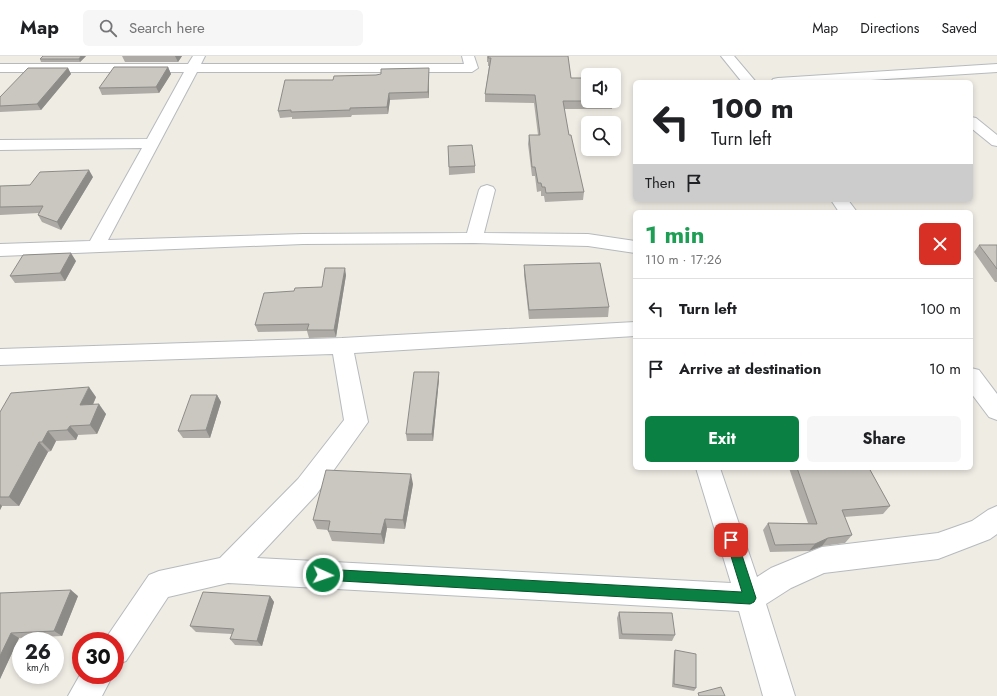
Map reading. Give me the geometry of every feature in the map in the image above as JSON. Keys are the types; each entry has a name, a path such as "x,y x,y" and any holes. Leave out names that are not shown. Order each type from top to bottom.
{"street":[{"path":"0,68 196,61 472,68 468,56"},
{"path":"726,56 747,80"},
{"path":"97,245 196,61"},
{"path":"808,80 997,68"},
{"path":"913,73 922,80"},
{"path":"973,122 997,142"},
{"path":"0,145 153,143"},
{"path":"474,238 487,190"},
{"path":"0,250 97,245 303,239 474,238 588,240 633,251"},
{"path":"0,357 342,346 633,329"},
{"path":"228,570 307,487 356,422 342,346"},
{"path":"973,379 997,411"},
{"path":"709,470 750,598 779,696"},
{"path":"124,637 159,585 228,570 750,598 781,578 822,560 938,546 981,530 997,518"},
{"path":"84,696 92,684"}],"building":[{"path":"43,56 81,56 79,59 40,59"},
{"path":"489,56 568,56 571,78 581,78 581,101 563,101 569,135 571,135 584,192 546,193 545,187 542,187 541,183 538,183 535,167 532,167 529,135 540,135 535,95 485,94 491,58 488,58"},
{"path":"114,67 168,67 156,87 99,88"},
{"path":"28,68 68,68 37,104 0,106 0,97"},
{"path":"429,68 428,92 389,93 387,107 350,108 350,110 278,111 285,80 333,80 334,76 381,74 381,69"},
{"path":"472,145 475,166 449,167 448,146"},
{"path":"89,170 57,222 38,215 43,206 0,207 0,186 30,185 40,172"},
{"path":"979,245 997,245 997,269"},
{"path":"71,253 60,273 10,276 23,255"},
{"path":"600,263 609,307 529,310 524,265"},
{"path":"325,268 345,268 334,330 307,330 309,324 255,325 264,293 294,291 295,288 322,287"},
{"path":"414,372 439,372 432,434 406,434"},
{"path":"89,387 80,405 99,404 90,425 70,426 67,430 48,431 42,442 39,442 9,497 0,497 0,412 11,393"},
{"path":"191,395 217,395 206,430 178,431"},
{"path":"326,470 411,474 403,520 385,519 381,534 328,531 330,521 313,520"},
{"path":"798,470 870,470 890,506 842,510 852,535 828,538 815,544 775,545 768,523 817,524"},
{"path":"71,590 54,631 12,632 0,656 0,593"},
{"path":"203,592 270,596 257,641 230,639 234,629 190,626"},
{"path":"619,612 672,613 675,635 622,634"},
{"path":"675,650 696,654 696,688 674,684"},
{"path":"721,687 725,696 699,696 698,693"}],"route":[{"path":"323,575 750,598 731,540"}]}
